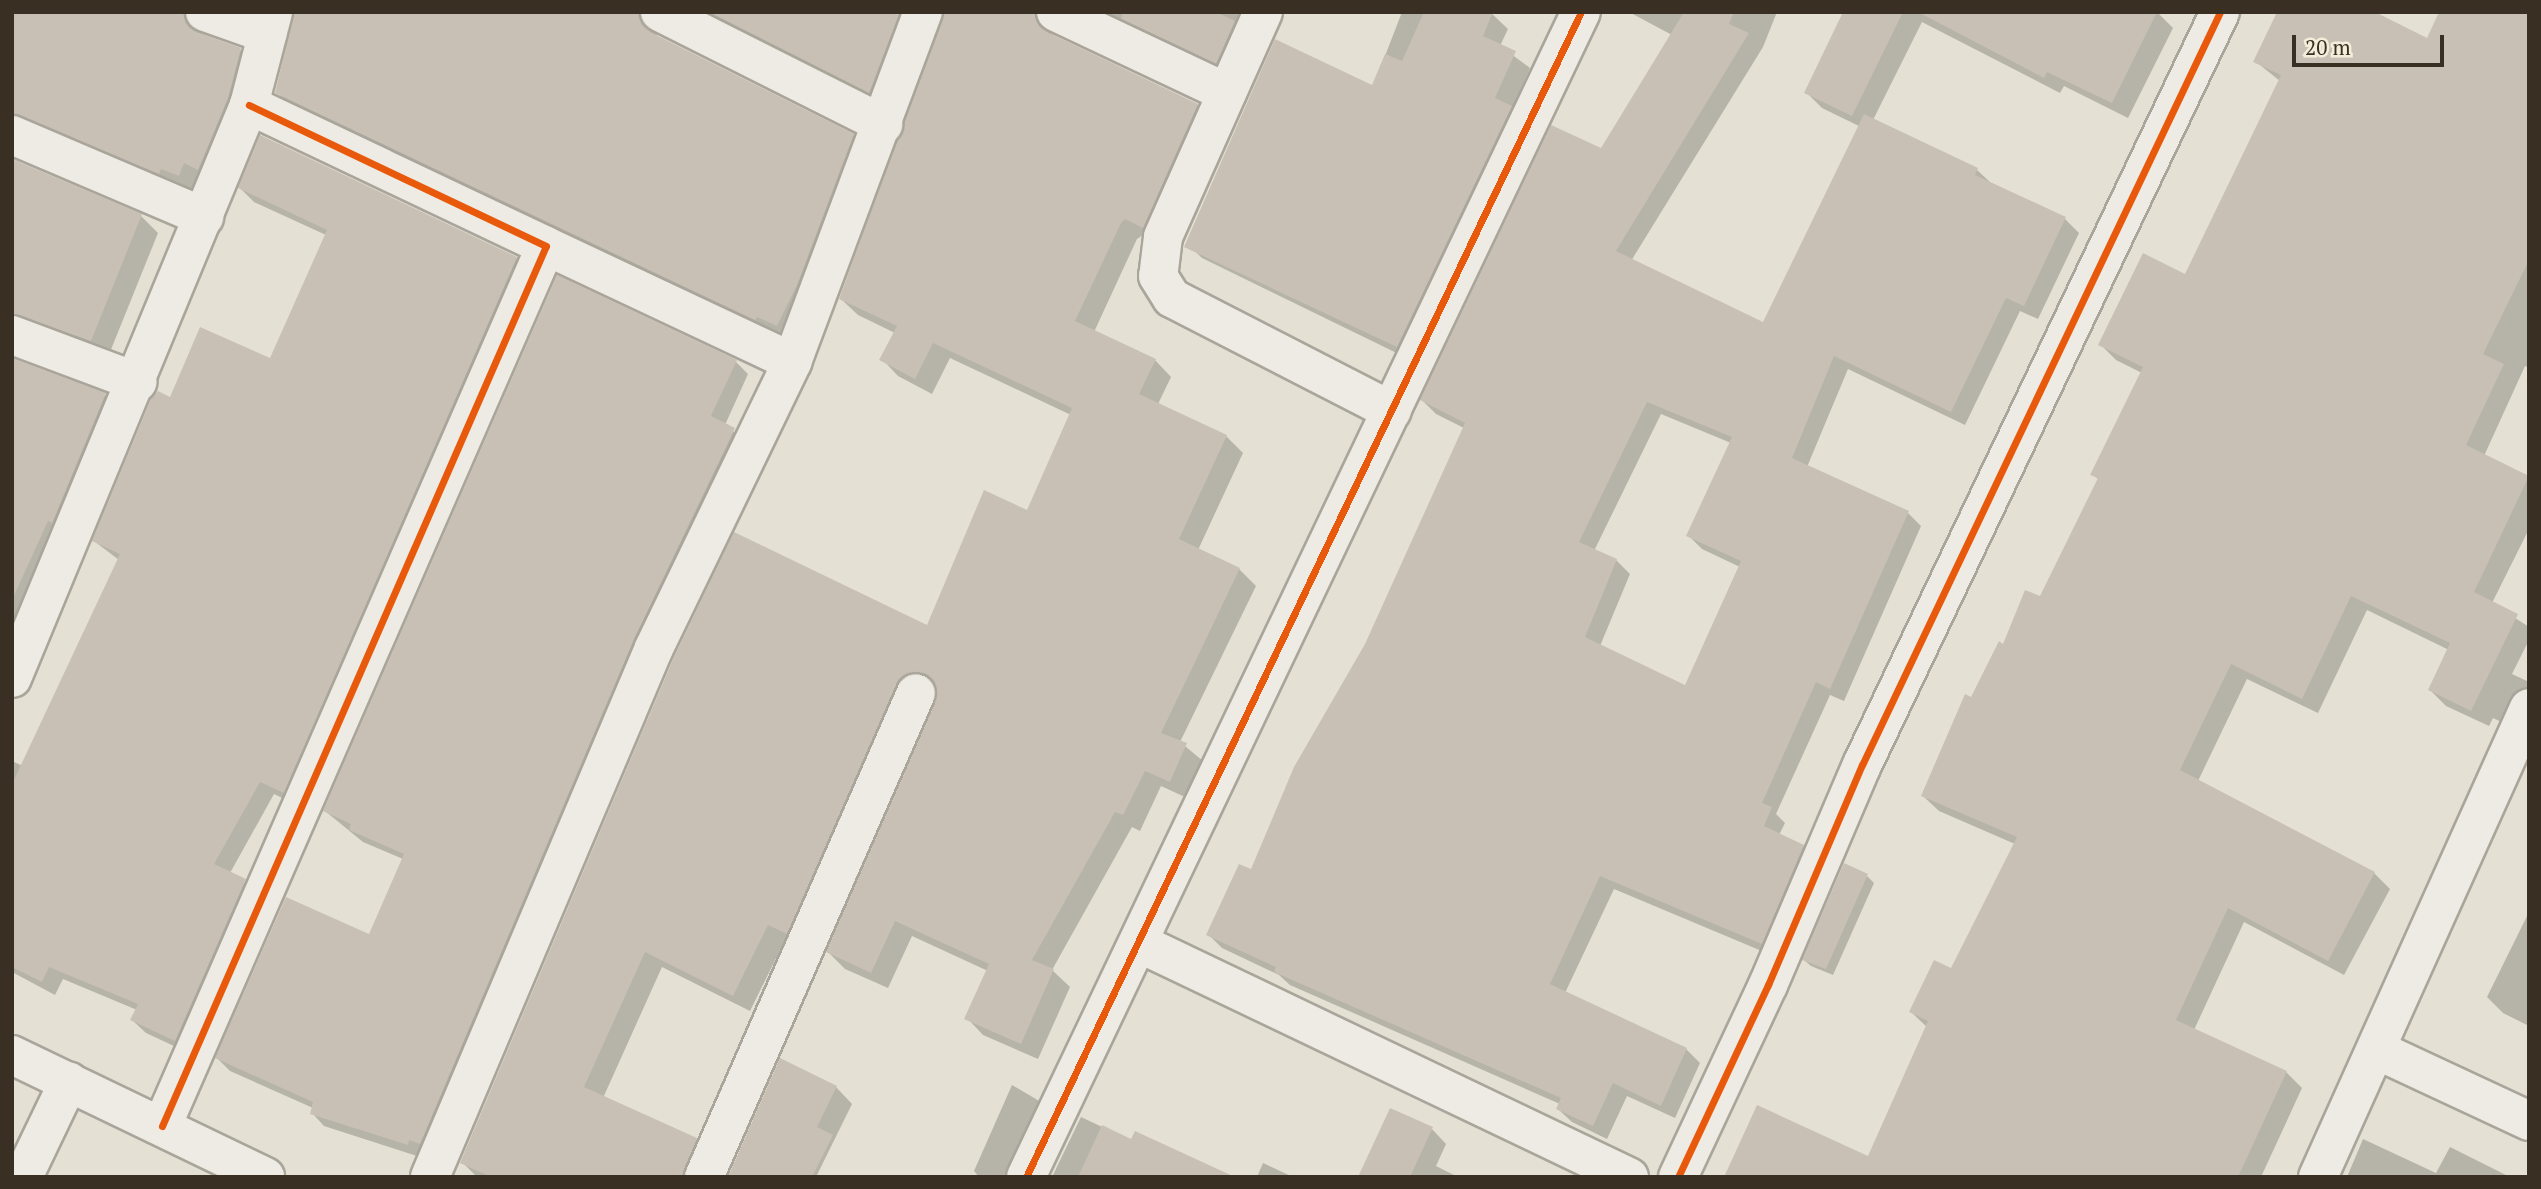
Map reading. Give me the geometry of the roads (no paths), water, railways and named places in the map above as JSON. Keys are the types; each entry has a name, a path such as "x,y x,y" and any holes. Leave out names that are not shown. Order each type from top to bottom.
{"street":[{"path":"12,678 138,382 249,105 270,23 205,12"},
{"path":"660,12 883,124"},
{"path":"430,1177 654,648 792,362 923,12"},
{"path":"1056,12 1227,93"},
{"path":"1263,12 1163,237 1158,276 1172,298 1392,411"},
{"path":"1026,1177 1581,12"},
{"path":"1678,1177 1768,985 1862,765 2220,12"},
{"path":"249,105 792,362"},
{"path":"12,135 204,217"},
{"path":"162,1126 546,246"},
{"path":"12,335 138,382"},
{"path":"704,1177 916,693"},
{"path":"2318,1177 2529,708"},
{"path":"1139,943 1629,1177"},
{"path":"2377,1050 2529,1121"},
{"path":"12,1055 265,1177"},
{"path":"23,1177 69,1081"}]}
